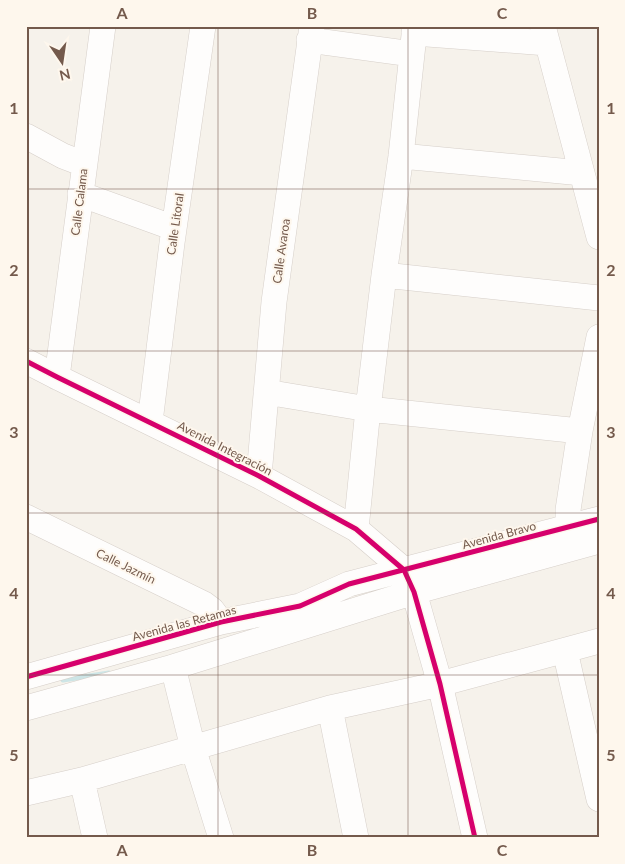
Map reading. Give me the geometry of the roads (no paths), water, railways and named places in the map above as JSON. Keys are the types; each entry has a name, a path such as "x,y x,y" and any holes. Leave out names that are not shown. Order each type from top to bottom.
{"street":[{"name":"Calle Calama","path":"57,377 103,26"},
{"name":"Calle Litoral","path":"150,422 174,228 203,26"},
{"path":"310,33 413,38 545,35 582,173 593,197 599,238"},
{"name":"Calle Avaroa","path":"259,476 274,302 310,33"},
{"path":"356,529 368,409 401,156 413,38"},
{"path":"26,136 63,156 84,164"},
{"path":"401,156 582,173"},
{"path":"80,194 174,228"},
{"path":"384,275 599,298"},
{"path":"568,527 568,510 580,431 599,337"},
{"name":"Avenida Integración","path":"26,361 259,476 356,529 409,581"},
{"path":"266,392 368,409 580,431"},
{"name":"Calle Jazmín","path":"26,517 204,604 212,610 221,622"},
{"name":"Avenida Bravo","path":"409,581 568,527 599,519"},
{"path":"26,708 173,667 409,581 599,541"},
{"path":"409,581 440,684 475,838"},
{"name":"Avenida las Retamas","path":"31,670 221,622 300,606 349,584 409,581"},
{"path":"26,793 82,780 330,708 440,684 599,641"},
{"path":"565,651 599,799"},
{"path":"173,667 193,748 221,838"},
{"path":"330,708 356,838"},
{"path":"82,780 96,838"}],"waterway":[{"path":"63,680 109,673"}]}
